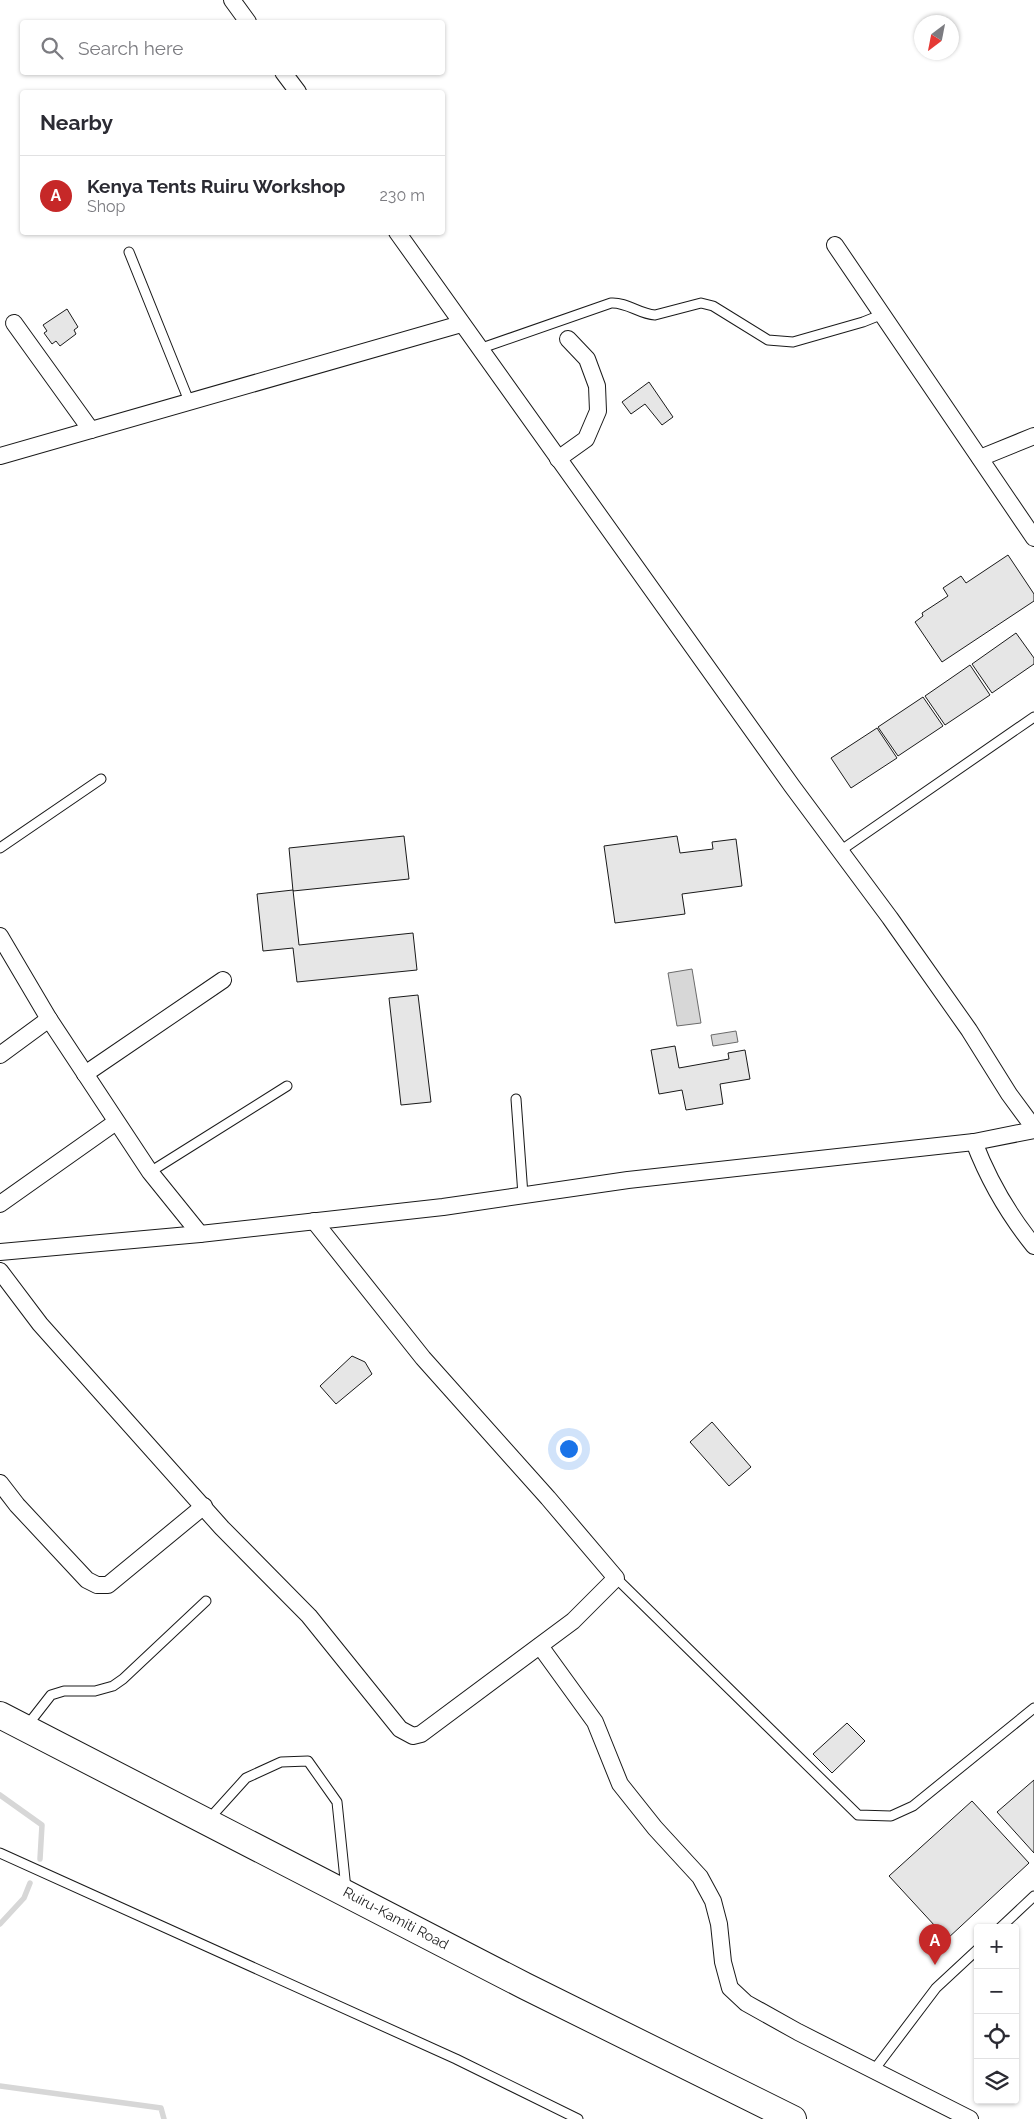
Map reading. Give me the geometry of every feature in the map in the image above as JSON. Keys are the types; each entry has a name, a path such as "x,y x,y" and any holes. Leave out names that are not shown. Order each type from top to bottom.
{"main road":[{"name":"Ruiru-Kamiti Road","path":"0,1715 525,1986 793,2119"}],"street":[{"path":"232,0 247,20"},
{"path":"286,75 297,90"},
{"path":"0,1252 200,1234 442,1207 628,1180 974,1142 1034,1129 1009,1094 969,1030 461,324 399,235"},
{"path":"835,245 1034,538"},
{"path":"14,323 91,430"},
{"path":"0,456 461,324"},
{"path":"558,459 586,439 598,411 597,386 587,359 568,339"},
{"path":"980,458 1034,436"},
{"path":"0,936 49,1018 116,1122 150,1172 200,1234"},
{"path":"85,1074 223,980"},
{"path":"0,1055 49,1018"},
{"path":"0,1204 116,1122"},
{"path":"974,1142 986,1175 1002,1204 1034,1246"},
{"path":"0,1271 40,1324 204,1506 309,1616 400,1729 413,1736 421,1734 431,1727 573,1622 616,1578 548,1498 423,1358 314,1221"},
{"path":"0,1483 17,1505 87,1580 97,1585 108,1585 204,1506"},
{"path":"540,1646 595,1722 620,1784 655,1828 676,1849 704,1885 713,1901 719,1924 723,1962 730,1988 746,2003 970,2119"}],"lane":[{"path":"129,252 189,402"},
{"path":"479,349 611,304 620,303 654,315 700,303 713,306 768,340 781,342 793,342 863,322 882,314"},
{"path":"840,851 1034,717"},
{"path":"0,848 101,779"},
{"path":"150,1172 287,1086"},
{"path":"516,1099 523,1196"},
{"path":"616,1578 858,1815 891,1816 913,1806 1034,1708"},
{"path":"26,1728 52,1695 64,1691 95,1691 113,1686 123,1679 206,1601"},
{"path":"206,1822 246,1778 281,1762 308,1761 337,1802 346,1892"},
{"path":"0,1853 456,2059 578,2119"},
{"path":"1004,1924 1034,1896"},
{"path":"874,2070 936,1988 974,1953"}],"shaded area":[{"path":"692,969 701,1023 677,1026 668,973"},
{"path":"736,1031 738,1042 713,1046 711,1035"}],"building":[{"path":"67,309 78,327 74,330 76,334 60,346 56,341 52,344 44,333 47,331 43,325"},
{"path":"649,382 673,417 662,425 645,404 631,414 622,402"},
{"path":"1008,555 1034,594 1034,601 942,662 915,622 923,616 922,613 948,596 943,588 961,576 966,583"},
{"path":"1016,633 1034,658 1034,664 992,693 972,664"},
{"path":"970,665 990,695 945,725 925,696"},
{"path":"923,697 943,726 898,756 878,727"},
{"path":"877,728 897,758 851,788 831,758"},
{"path":"404,836 409,879 293,891 289,848"},
{"path":"677,836 680,853 713,849 712,842 736,839 742,886 682,894 685,914 615,923 604,846"},
{"path":"293,890 299,945 413,933 417,970 297,982 293,948 263,951 257,894"},
{"path":"418,995 431,1102 401,1105 389,998"},
{"path":"675,1046 679,1068 729,1059 728,1053 745,1050 750,1079 720,1084 723,1104 686,1110 682,1090 659,1094 651,1050"},
{"path":"352,1356 365,1362 372,1374 336,1404 320,1386"},
{"path":"712,1422 751,1467 729,1486 690,1442"},
{"path":"847,1723 865,1741 832,1773 813,1754"},
{"path":"1034,1780 1034,1853 997,1812"},
{"path":"972,1801 1029,1863 947,1939 889,1876"}],"waterway":[{"path":"0,1795 42,1825 40,1859"},
{"path":"0,1924 24,1898 30,1883"},
{"path":"0,2086 161,2108 164,2119"}],"place":[{"name":"Kenya Tents Ruiru Workshop","path":"935,1965"}]}
